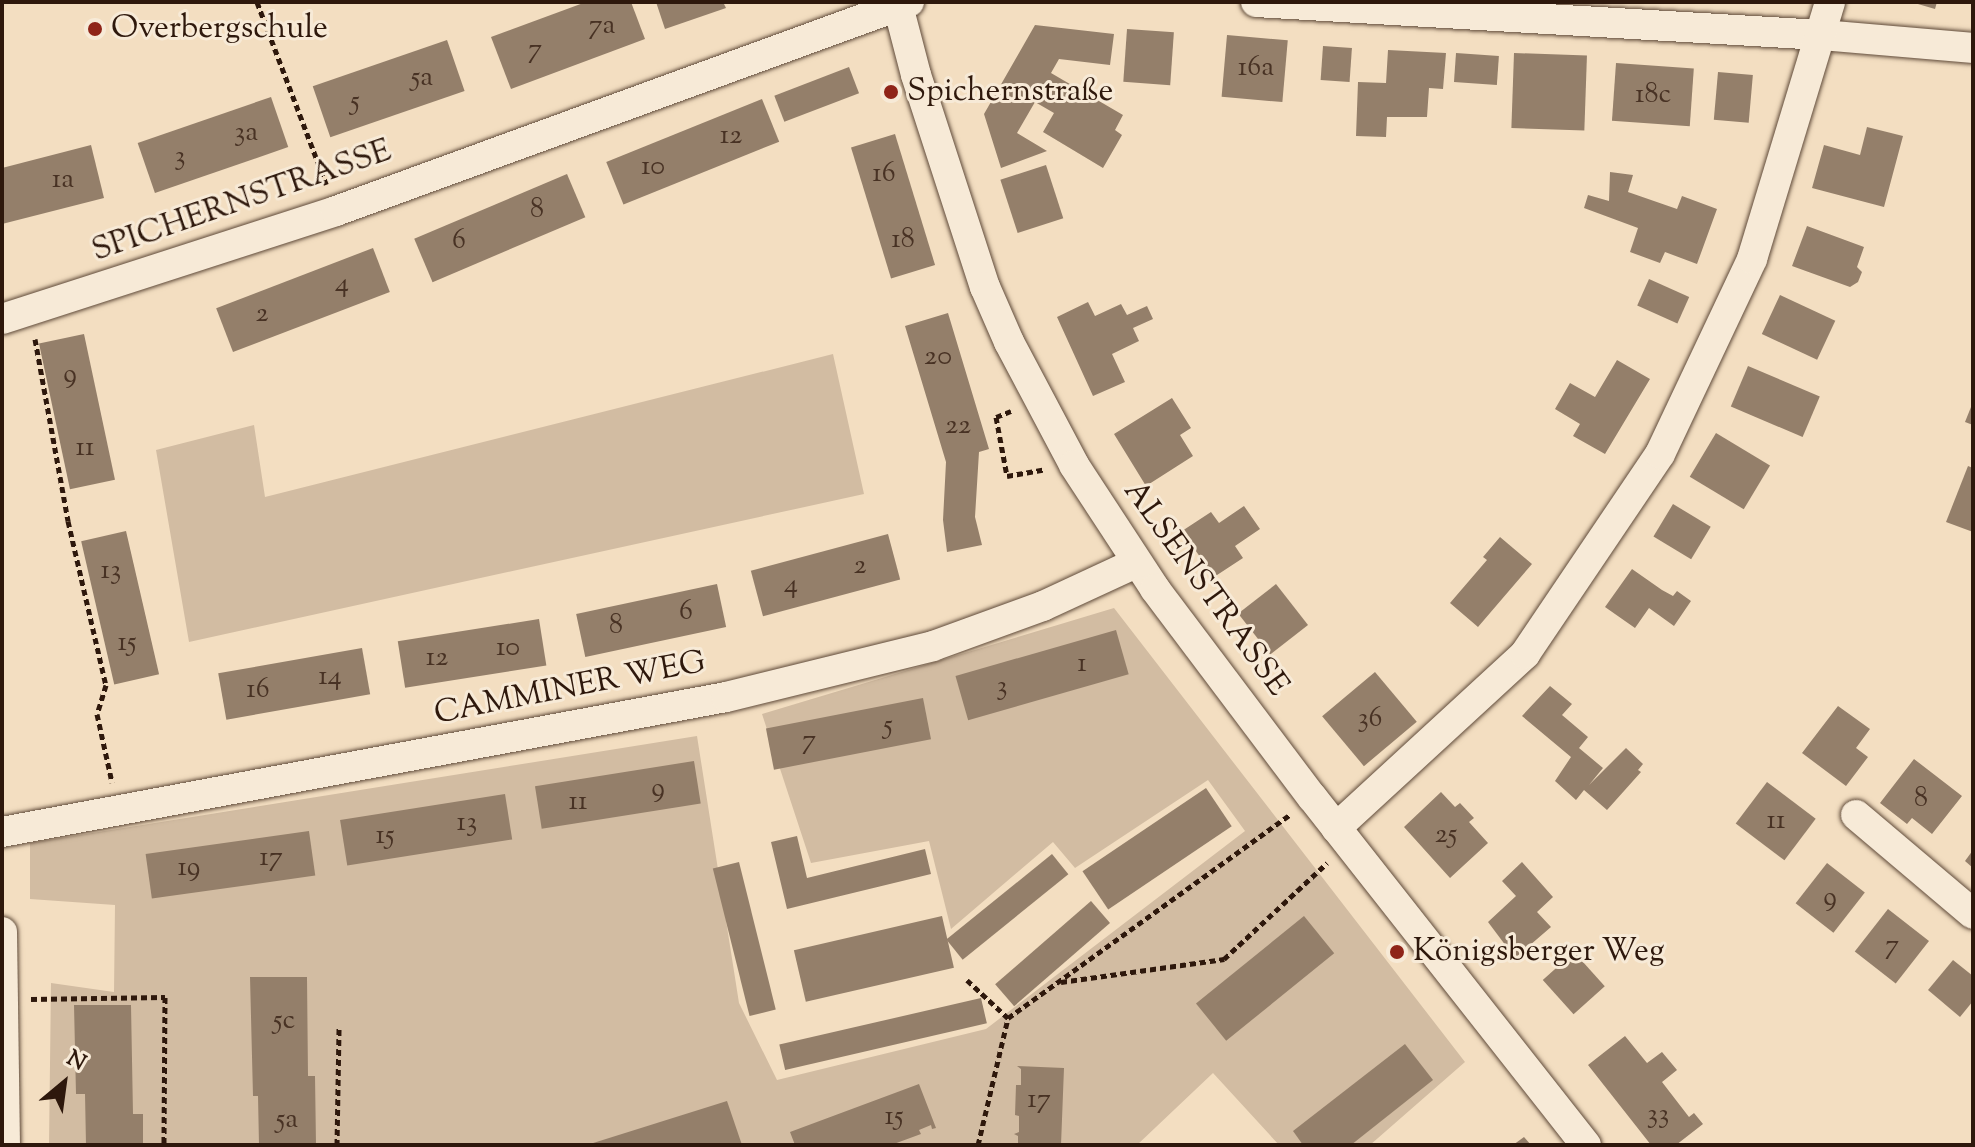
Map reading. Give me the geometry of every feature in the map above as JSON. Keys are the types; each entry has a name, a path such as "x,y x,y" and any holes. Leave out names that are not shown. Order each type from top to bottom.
{"street":[{"path":"1256,2 1822,35 1973,48"},
{"path":"1342,835 1525,654 1660,454 1752,259 1830,2"},
{"name":"SPICHERNSTRASSE","path":"16,315 336,211 901,3"},
{"name":"ALSENSTRASSE","path":"901,3 916,75 985,287 1039,401 1074,465 1136,563 1312,797 1586,1145"},
{"name":"CAMMINER WEG","path":"2,832 726,697 933,646 1043,606 1136,563"},
{"path":"1856,815 1973,914"},
{"path":"2,932 5,1145"}],"path":[{"path":"257,2 336,211"},
{"path":"16,315 106,685 97,714 119,810"},
{"path":"1039,401 996,417 1007,476 1074,465"},
{"path":"978,1145 1008,1018 1312,797"},
{"path":"1058,983 1224,959 1342,835"},
{"path":"967,980 1008,1018"},
{"path":"3,1000 165,997 164,1145"},
{"path":"337,1145 339,1026"}],"shaded area":[{"path":"833,354 864,494 189,642 156,450 254,425 265,497"},
{"path":"1114,608 1465,1062 1370,1145 1279,1145 1213,1073 1137,1145 49,1145 51,983 114,992 115,905 30,899 30,843 697,736 739,1003 777,1080 986,1029 1245,831 1208,780 1075,868 1053,842 951,929 929,841 811,863 762,714"}],"building":[{"path":"586,2 631,2 645,39 511,89 491,37"},
{"path":"656,2 723,2 726,8 665,29"},
{"path":"1911,2 1937,2 1935,9"},
{"path":"1035,25 1114,34 1110,65 1059,59 1051,73 1123,115 1115,130 1122,135 1103,168 1043,132 1054,113 1035,102 1017,133 1047,151 1001,168 984,114"},
{"path":"1127,29 1174,32 1170,85 1123,82"},
{"path":"1227,35 1288,40 1282,102 1222,97"},
{"path":"447,40 465,91 330,137 313,86"},
{"path":"1323,46 1352,48 1350,82 1321,80"},
{"path":"1388,50 1446,53 1443,89 1429,88 1427,117 1387,117 1386,137 1356,136 1358,82 1386,83"},
{"path":"1456,53 1499,56 1497,85 1454,82"},
{"path":"1514,53 1587,56 1584,131 1511,128"},
{"path":"1616,63 1694,68 1690,126 1612,121"},
{"path":"849,67 859,93 784,122 774,96"},
{"path":"1718,72 1753,75 1749,123 1714,120"},
{"path":"271,97 288,147 155,193 138,143"},
{"path":"762,99 779,142 623,205 606,162"},
{"path":"1867,127 1903,136 1884,207 1812,188 1824,145 1860,155"},
{"path":"895,134 935,265 891,278 851,147"},
{"path":"91,145 104,198 2,224 2,168"},
{"path":"1046,165 1063,218 1018,233 1000,180"},
{"path":"1610,172 1633,175 1628,192 1677,209 1682,196 1717,209 1697,264 1665,252 1660,263 1630,252 1638,228 1584,208 1588,195 1609,201"},
{"path":"567,174 585,217 433,282 414,239"},
{"path":"1807,226 1864,247 1857,267 1862,272 1858,282 1850,287 1792,266"},
{"path":"373,248 390,292 233,352 216,308"},
{"path":"1649,279 1689,297 1677,323 1637,305"},
{"path":"1780,295 1835,321 1817,360 1762,334"},
{"path":"1088,302 1095,316 1121,304 1127,315 1147,306 1153,319 1133,328 1139,341 1112,354 1125,382 1093,396 1057,317"},
{"path":"948,313 989,449 979,452 975,517 982,545 947,552 943,520 946,462 905,326"},
{"path":"84,334 115,480 70,489 39,344"},
{"path":"1617,360 1650,379 1605,454 1573,436 1580,424 1555,409 1570,383 1595,397"},
{"path":"1748,366 1820,396 1803,437 1731,407"},
{"path":"1172,398 1191,428 1180,435 1193,456 1146,486 1114,434"},
{"path":"1973,402 1973,425 1965,422"},
{"path":"1716,433 1770,465 1744,509 1690,477"},
{"path":"1968,466 1973,468 1973,532 1946,522"},
{"path":"1673,504 1711,527 1691,559 1653,537"},
{"path":"1244,506 1260,529 1235,546 1243,558 1214,577 1182,531 1211,512 1219,523"},
{"path":"126,531 159,674 114,685 81,541"},
{"path":"888,534 900,579 763,616 751,571"},
{"path":"1500,537 1532,564 1478,627 1450,603 1487,560 1483,557"},
{"path":"1632,569 1673,596 1677,591 1691,601 1674,626 1649,608 1635,628 1605,607"},
{"path":"717,584 726,627 585,657 576,614"},
{"path":"1276,584 1308,625 1270,655 1238,614"},
{"path":"539,619 546,665 405,688 398,641"},
{"path":"1116,630 1129,674 968,720 955,676"},
{"path":"362,648 370,694 226,720 218,673"},
{"path":"1375,672 1417,722 1364,766 1322,716"},
{"path":"1550,686 1572,704 1562,715 1588,737 1579,748 1603,768 1589,785 1626,748 1643,764 1638,770 1641,772 1607,810 1584,790 1576,800 1555,781 1571,757 1522,716"},
{"path":"923,698 931,739 774,770 766,729"},
{"path":"1838,706 1870,729 1856,748 1868,757 1846,786 1802,753"},
{"path":"1914,759 1962,796 1932,834 1912,818 1907,824 1880,803"},
{"path":"694,761 701,803 542,829 535,786"},
{"path":"1767,782 1816,819 1784,860 1736,824"},
{"path":"1206,788 1232,826 1108,909 1082,871"},
{"path":"1441,792 1455,807 1460,803 1474,818 1469,822 1488,843 1450,878 1404,827"},
{"path":"505,794 512,839 347,866 340,820"},
{"path":"309,831 315,876 152,899 146,854"},
{"path":"797,836 807,878 925,849 931,874 787,909 771,842"},
{"path":"1973,850 1973,868 1965,861"},
{"path":"1052,854 1068,874 963,960 946,940"},
{"path":"739,862 776,1009 750,1016 713,869"},
{"path":"1522,862 1553,897 1537,912 1551,927 1515,958 1488,922 1516,896 1502,881"},
{"path":"1827,863 1865,893 1833,933 1796,903"},
{"path":"1091,901 1110,923 1014,1006 995,984"},
{"path":"1888,909 1929,941 1896,984 1855,952"},
{"path":"942,916 954,968 806,1002 794,950"},
{"path":"1304,916 1334,953 1226,1041 1196,1003"},
{"path":"1574,952 1605,986 1574,1014 1543,980"},
{"path":"1953,960 1973,976 1973,1001 1960,1017 1928,990"},
{"path":"250,977 307,977 308,1076 315,1076 316,1145 259,1145 258,1096 253,1096"},
{"path":"981,998 987,1023 785,1070 779,1045"},
{"path":"74,1005 131,1005 133,1114 143,1114 143,1145 86,1145 85,1094 76,1094"},
{"path":"1625,1036 1647,1063 1662,1052 1677,1070 1662,1082 1689,1117 1694,1113 1703,1124 1676,1145 1651,1145 1588,1065"},
{"path":"1405,1044 1433,1080 1351,1145 1303,1145 1293,1131"},
{"path":"1017,1066 1064,1068 1061,1145 1018,1145 1018,1136 1014,1134 1019,1132 1019,1116 1015,1115 1016,1085 1021,1085 1021,1069"},
{"path":"919,1084 936,1128 932,1129 931,1125 919,1130 921,1134 891,1145 795,1145 790,1132"},
{"path":"727,1101 742,1145 590,1145 590,1144"},
{"path":"1524,1137 1531,1145 1513,1145"}],"place":[{"name":"Overbergschule","path":"95,29"},
{"name":"Spichernstraße","path":"891,92"},
{"name":"Königsberger Weg","path":"1397,952"}]}
